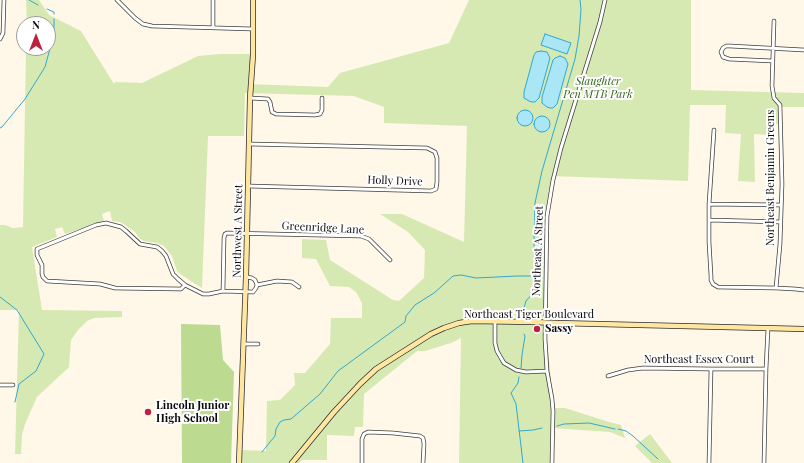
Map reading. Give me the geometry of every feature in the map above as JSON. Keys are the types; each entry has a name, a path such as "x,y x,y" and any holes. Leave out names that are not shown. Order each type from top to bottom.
{"street":[{"path":"0,39 3,33 4,0"},
{"path":"117,0 143,24 152,26 253,29"},
{"path":"213,0 213,28"},
{"name":"Northwest A Street","path":"240,463 254,0"},
{"name":"Northeast A Street","path":"552,463 553,412 547,371 545,339 546,216 561,148 600,22 605,0"},
{"name":"Northeast Benjamin Greens","path":"774,21 772,86 773,94 780,105 782,184 780,244 776,288"},
{"path":"773,60 729,59 723,57 721,52 726,46 804,50"},
{"path":"250,98 268,99 272,112 276,114 315,115 320,114 322,110 322,98"},
{"path":"714,130 709,220 711,280 713,284 718,287 804,290"},
{"name":"Holly Drive","path":"248,186 431,191 436,189 437,182 437,158 435,152 427,148 249,144"},
{"path":"710,204 781,205"},
{"path":"709,220 781,222"},
{"path":"186,285 181,289 115,288 100,284 47,281 42,274 42,265 37,255 38,249 96,225 106,223 121,227 140,244 157,247 166,256 173,274 186,285 203,294 223,291 253,292 257,285"},
{"name":"Greenridge Lane","path":"223,291 224,236 227,234 361,236 370,239 390,260"},
{"path":"246,277 255,280 257,285"},
{"path":"257,285 277,281 292,282 298,287"},
{"path":"495,322 495,343 497,351 504,363 516,370 526,372 532,373 547,371"},
{"name":"Northeast Tiger Boulevard","path":"292,463 348,396 376,369 431,334 459,323 532,322 804,329"},
{"path":"764,463 768,328"},
{"path":"244,344 258,344"},
{"name":"Northeast Essex Court","path":"608,376 628,370 643,368 766,369"},
{"path":"709,463 710,369"},
{"path":"0,385 13,385"},
{"path":"362,463 362,439 364,434 368,432 420,436 423,438 424,444 423,463"}],"green space":[{"name":"Slaughter Pen MTB Park","path":"26,0 39,0 51,16 27,16"},
{"name":"Slaughter Pen MTB Park","path":"469,0 691,0 691,90 804,93 804,107 778,107 778,124 769,124 769,135 754,134 755,182 738,181 741,134 725,133 726,105 690,105 688,181 552,176 543,222 544,311 551,380 547,381 549,383 552,408 565,408 621,425 625,438 610,432 553,428 553,463 459,463 461,338 451,343 425,351 417,351 364,394 363,427 355,427 354,436 327,435 327,460 302,460 299,463 242,463 242,450 266,451 267,401 280,400 295,385 294,373 305,373 330,344 331,318 362,318 362,303 356,292 349,287 330,286 316,259 302,258 302,239 326,240 330,260 393,300 399,301 424,278 425,250 408,232 380,214 402,214 464,242 467,126 384,123 384,107 354,96 245,93 244,136 208,136 202,288 177,271 172,256 164,246 157,243 144,241 125,225 120,222 112,221 110,211 102,214 104,221 65,234 62,227 55,229 57,237 32,247 42,310 122,311 122,317 94,318 87,321 78,330 71,340 69,367 37,397 25,424 22,435 21,454 15,454 19,310 0,310 0,225 13,228 23,227 26,56 56,56 56,18 81,31 114,84 115,82 142,83 198,56 251,54 248,84 328,87 340,73 449,43"},
{"path":"181,324 220,325 223,360 234,372 231,463 182,463"},
{"path":"650,434 672,463 652,463 635,446"}],"water":[{"path":"545,34 571,43 567,54 541,45"},
{"path":"536,52 547,52 550,58 539,98 535,102 532,102 524,98 524,92 534,55"},
{"path":"560,56 565,58 568,64 557,104 553,108 550,108 542,103 542,97 553,60"},
{"path":"525,110 531,112 533,118 531,124 525,126 519,124 517,118 519,112"},
{"path":"542,116 548,118 550,124 548,130 542,132 536,130 534,124 536,118"}],"waterway":[{"path":"29,0 38,5"},
{"path":"524,308 526,301 534,292 535,203 542,171 575,59 579,36 581,9 580,0"},
{"path":"47,9 54,12 54,14"},
{"path":"0,128 25,99 45,67 48,56"},
{"path":"262,452 275,436 276,429 280,422 291,419 320,394 338,371 405,322 406,316 415,305 434,293 453,276 461,275 476,278 532,276 535,278"},
{"path":"0,297 17,310 44,354 36,371 19,384 15,402"},
{"path":"521,368 524,334"},
{"path":"519,377 518,383 511,393 516,404 523,463"},
{"path":"557,426 564,424 589,423 615,429"},
{"path":"519,431 542,428"},
{"path":"618,429 626,431 633,436 658,459"}],"place":[{"name":"Sassy","path":"537,329"},
{"name":"Lincoln Junior High School","path":"148,412"}]}
